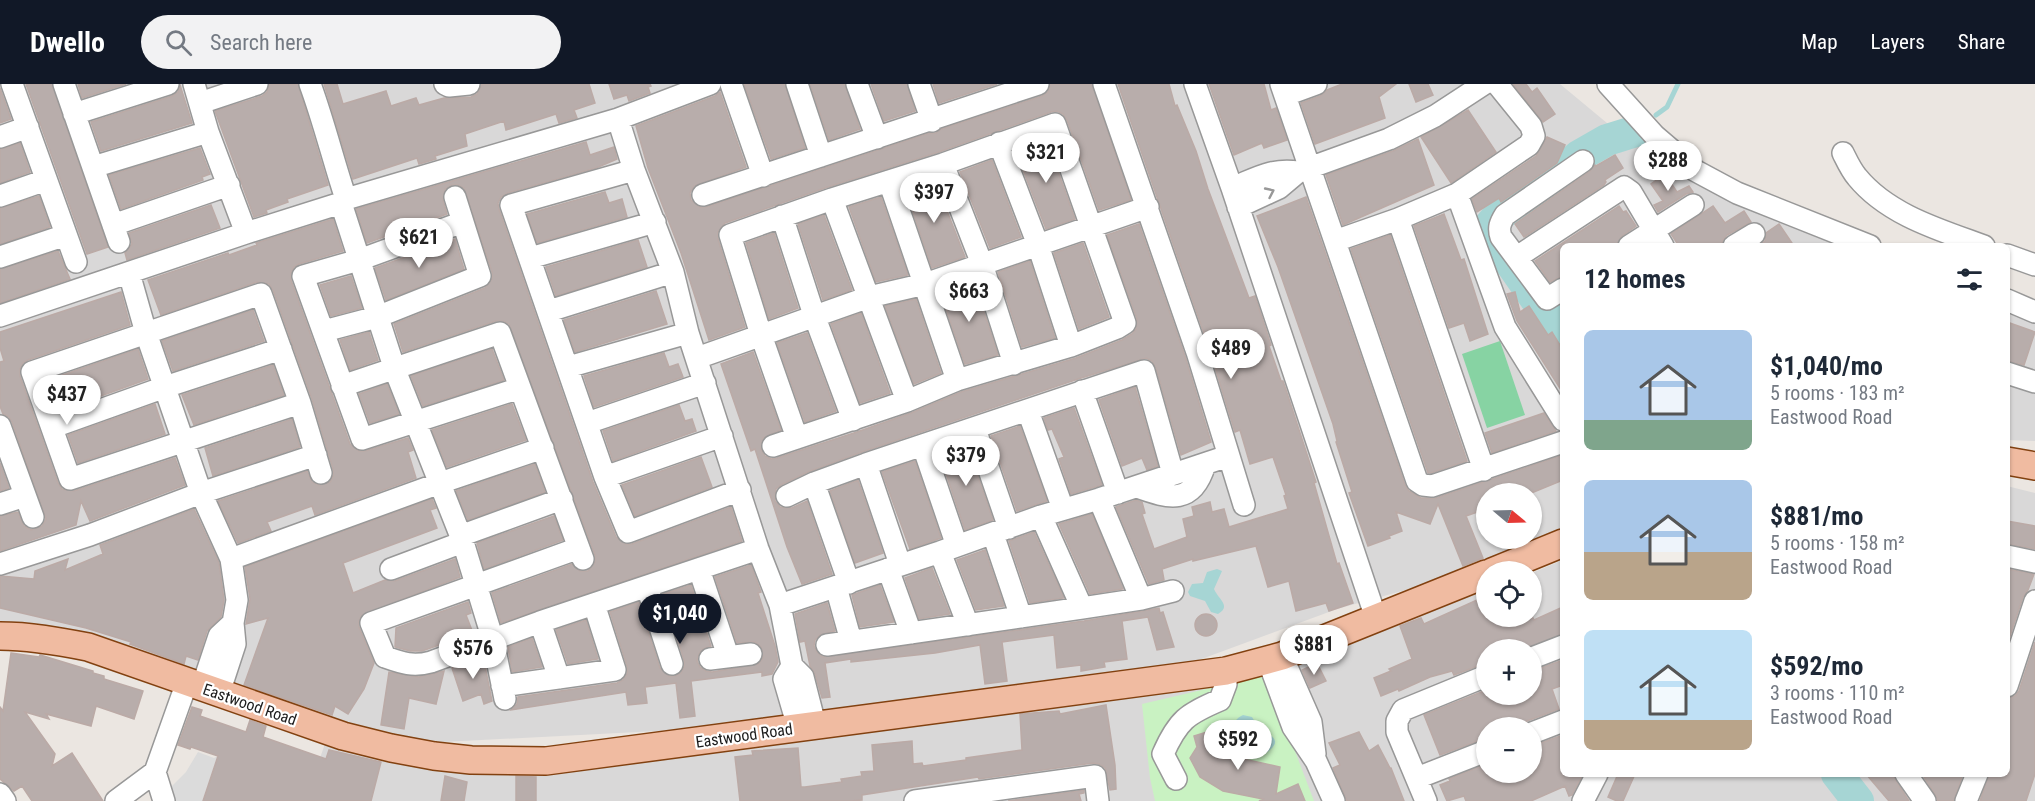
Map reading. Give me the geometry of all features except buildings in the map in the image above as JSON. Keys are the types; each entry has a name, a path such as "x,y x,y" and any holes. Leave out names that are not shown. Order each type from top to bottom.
{"main road":[{"path":"2010,462 2035,466"},
{"path":"1519,561 1560,544"},
{"name":"Eastwood Road","path":"0,636 56,640 88,647 343,736 423,754 471,760 546,761 1226,671 1275,658 1476,578"}],"street":[{"path":"12,84 76,262"},
{"path":"64,84 116,233 229,185"},
{"path":"74,114 168,84"},
{"path":"246,233 208,132 197,94 257,84"},
{"path":"310,84 328,135 343,201 377,317 395,370 461,539 493,640 504,693 559,678 615,670 594,604"},
{"path":"445,84 449,86 469,84"},
{"path":"0,316 343,201 618,120 710,84"},
{"path":"731,84 763,176"},
{"path":"797,84 820,156"},
{"path":"857,84 877,138"},
{"path":"919,84 932,121"},
{"path":"704,195 932,121 982,94 1038,84"},
{"path":"1104,84 1197,352 1244,505"},
{"path":"1195,84 1376,618"},
{"path":"1316,84 1284,90 1304,170 1335,241 1417,481 1432,486 1560,443"},
{"path":"1235,197 1278,188 1304,170 1398,134 1435,117 1484,84"},
{"path":"1335,241 1398,219 1457,194 1529,145 1534,136 1531,126 1497,84"},
{"path":"1608,84 1655,136 1696,171 1737,193 1862,243"},
{"path":"618,120 634,170 673,272 688,333 758,549 780,605 792,666 803,676 806,726"},
{"path":"773,446 853,420 907,401 957,380 1071,346 1125,323 1055,124 944,164 832,199 730,235 761,335 797,438"},
{"path":"0,136 28,127"},
{"path":"93,167 208,132"},
{"path":"999,143 1038,245 1071,346"},
{"path":"1843,153 1856,176 1888,205 1910,217 1976,243"},
{"path":"1560,291 1547,299 1501,237 1499,230 1505,215 1583,161"},
{"path":"944,164 982,264 1014,364"},
{"path":"634,170 511,205 605,477 628,532 740,490"},
{"path":"0,196 46,180"},
{"path":"889,182 926,284 957,380"},
{"path":"1517,257 1624,187 1631,192 1658,238"},
{"path":"1457,194 1504,327 1560,415"},
{"path":"324,331 377,317 480,276 455,197"},
{"path":"832,199 907,401"},
{"path":"1640,243 1658,238 1693,206"},
{"path":"697,358 814,315 869,297 926,284 1148,207"},
{"path":"782,216 814,315 853,420"},
{"path":"1398,219 1484,470"},
{"path":"463,222 359,260 303,276 362,439 520,388"},
{"path":"530,258 655,222"},
{"path":"1739,243 1754,234"},
{"path":"0,257 66,235"},
{"path":"2010,256 2035,266"},
{"path":"549,311 673,272"},
{"path":"116,801 155,772 203,687 235,644 233,623 237,600 231,559 201,493 146,333 129,273"},
{"path":"0,564 201,493 319,464 300,403 261,294 32,372 70,479 300,403"},
{"path":"2010,301 2035,312"},
{"path":"342,386 500,333 581,554 475,585 371,622 385,657 406,665 431,662 540,622 758,549"},
{"path":"568,367 688,333"},
{"path":"53,427 281,349"},
{"path":"787,496 814,483 866,464 1144,371 1173,474"},
{"path":"2010,374 2034,381"},
{"path":"587,423 705,383"},
{"path":"1082,391 1118,493 1141,598"},
{"path":"1028,411 1063,509"},
{"path":"975,429 1021,617"},
{"path":"2,436 33,517"},
{"path":"605,477 722,436"},
{"path":"923,446 968,625"},
{"path":"231,559 543,448"},
{"path":"780,605 1041,516 1228,456"},
{"path":"866,464 911,633"},
{"path":"1118,493 1172,496 1187,493 1200,480 1205,464"},
{"path":"814,483 843,585 850,641"},
{"path":"0,504 25,496"},
{"path":"392,568 562,499"},
{"path":"1041,516 1082,608"},
{"path":"2010,557 2035,562"},
{"path":"699,569 719,657 751,654"},
{"path":"647,587 672,664"},
{"path":"827,645 1082,608 1173,591"},
{"path":"2010,677 2035,601"},
{"path":"540,622 559,678"},
{"path":"1542,654 1560,647"},
{"path":"1275,658 1311,722 1316,761 1334,801"},
{"path":"1176,779 1163,754 1171,736 1184,719 1193,712 1220,700 1226,684 1226,671"},
{"path":"1426,801 1397,732 1397,721 1403,710 1476,680"},
{"path":"1191,687 1199,681 1200,691 1209,698 1220,700"},
{"path":"1542,729 1560,722"},
{"path":"1417,778 1476,755"},
{"path":"155,772 164,801"},
{"path":"915,801 1095,776 1098,801"},
{"path":"1583,801 1595,777"},
{"path":"1908,777 1926,801"},
{"path":"1966,801 1976,777"},
{"path":"0,794 5,801"}],"shaded area":[{"path":"0,84 1560,84 1619,133 1738,206 1834,243 1560,243 1560,532 1542,540 1542,483 1476,483 1476,549 1519,549 1489,561 1476,561 1476,566 1445,579 1337,609 1169,671 715,728 404,744 0,627"},
{"path":"2010,311 2035,321 2035,441 2010,440"},
{"path":"2010,487 2035,493 2035,801 305,801 327,738 441,772 469,770 1301,663 1476,594 1476,627 1542,627 1542,569 1560,561 1560,777 2010,777"},
{"path":"198,752 214,758 218,756 203,801 157,801 186,772"}],"green space":[{"path":"1500,341 1525,415 1487,428 1462,354"},
{"path":"1266,675 1314,801 1155,801 1150,778 1142,704"}],"water":[{"path":"1217,569 1222,571 1214,589 1224,605 1218,614 1211,612 1205,601 1190,596 1188,592 1192,584 1203,583 1207,572"},
{"path":"1243,715 1252,717 1258,726 1275,741 1271,749 1264,754 1253,751 1250,736 1246,734 1241,737 1234,732 1235,722"}],"waterway":[{"path":"1656,115 1667,107 1678,84"},
{"path":"1560,334 1487,229 1497,217 1579,156 1607,140 1636,131"},
{"path":"1839,777 1858,801"}]}
